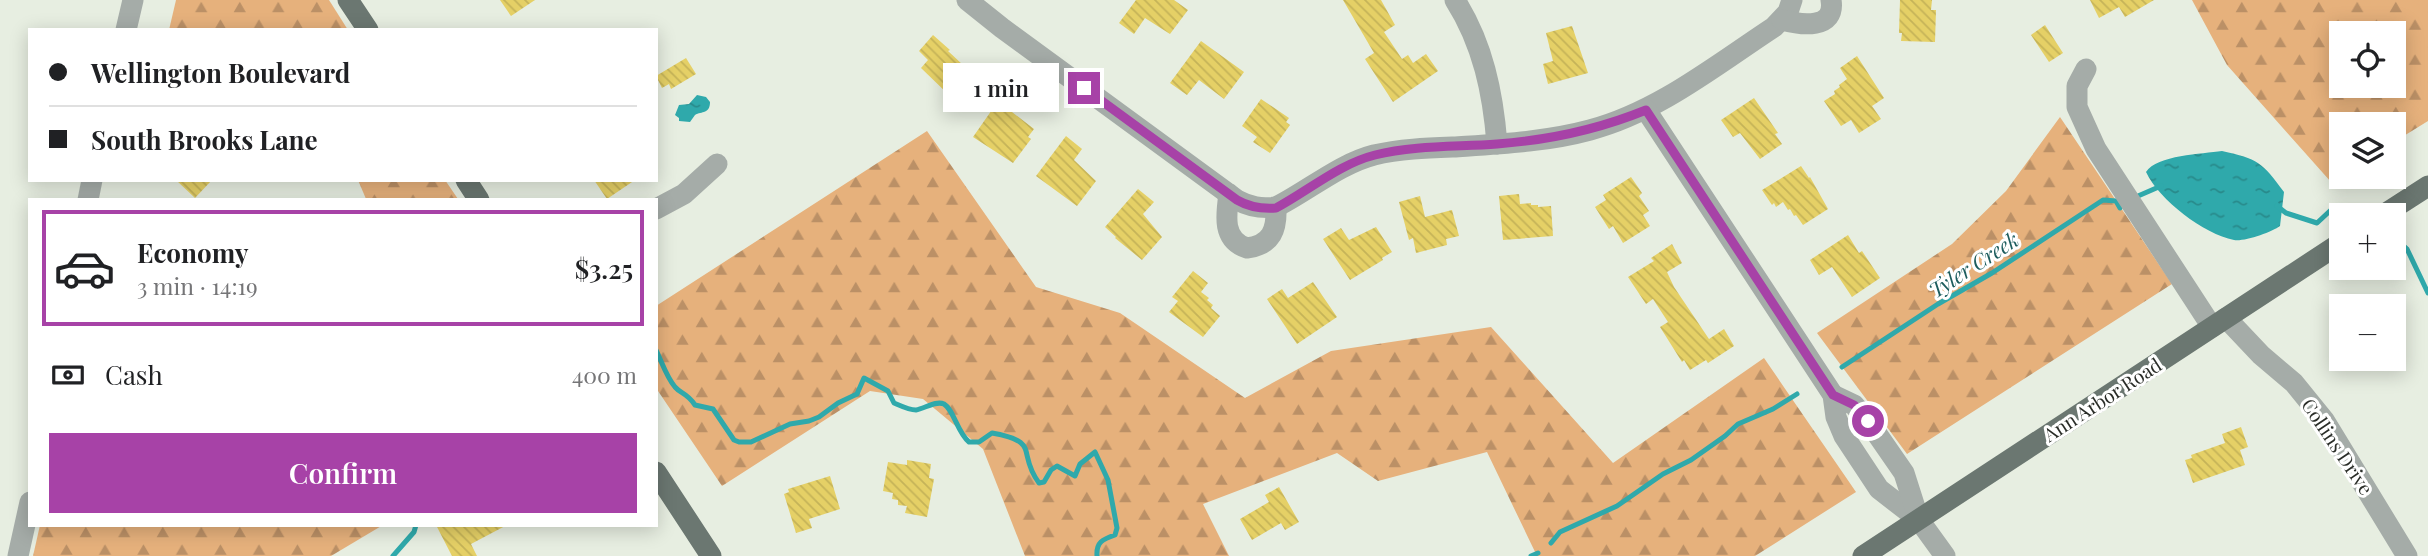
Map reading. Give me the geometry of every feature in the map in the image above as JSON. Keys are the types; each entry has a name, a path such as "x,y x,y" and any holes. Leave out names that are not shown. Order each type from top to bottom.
{"main road":[{"path":"348,0 367,28"},
{"path":"467,182 478,198"},
{"path":"2402,203 2428,186"},
{"name":"Ann Arbor Road","path":"1863,556 2329,250"},
{"path":"658,474 711,556"}],"street":[{"path":"126,28 133,0"},
{"path":"967,0 1229,194 1254,207 1276,208 1341,170 1373,156 1568,136 1618,122 1646,110 1782,20 1792,0"},
{"path":"1455,0 1477,42 1488,77 1497,144"},
{"path":"1782,20 1815,25 1826,20 1832,7 1831,0"},
{"name":"Collins Drive","path":"2086,69 2077,86 2077,107 2096,149 2219,322 2294,383 2324,420 2407,556"},
{"path":"1646,110 1833,395 1836,417 1844,436 1879,489 1919,520 1945,556"},
{"path":"658,208 684,194 717,164"},
{"path":"1229,194 1227,227 1233,239 1241,246 1256,247 1269,237 1277,225 1276,208"},
{"path":"1833,395 1854,405 1904,473 1919,520"},
{"path":"18,556 28,511"}],"green space":[{"path":"176,0 329,0 347,28 169,28"},
{"path":"2192,0 2428,0 2428,121 2406,135 2406,112 2329,112 2329,180 2227,65"},
{"path":"2060,117 2172,284 1907,454 1817,333 1952,244 2006,191"},
{"path":"927,131 1036,287 1120,313 1245,398 1331,351 1491,327 1613,463 1764,358 1856,492 1755,556 1537,556 1487,452 1378,481 1337,453 1203,504 1229,556 1025,556 983,449 923,399 870,391 722,486 658,391 658,305"},
{"path":"359,182 446,182 457,198 366,198"},
{"path":"40,527 380,527 331,556 33,556"}],"water":[{"path":"697,95 706,97 710,102 709,109 695,115 690,122 679,121 675,115 679,105 689,104"},
{"path":"2222,151 2258,163 2284,192 2280,226 2244,240 2222,237 2196,223 2172,204 2152,183 2146,172 2152,166 2170,159"}],"building":[{"path":"500,0 535,0 511,16"},
{"path":"1136,0 1174,0 1188,10 1170,34 1145,18 1134,34 1119,23"},
{"path":"1343,0 1381,0 1395,25 1384,32 1402,59 1408,55 1413,63 1426,54 1438,71 1393,102 1365,59 1374,53"},
{"path":"1900,0 1932,0 1931,10 1936,10 1935,42 1901,41"},
{"path":"2090,0 2154,0 2125,17 2119,7 2099,18"},
{"path":"2045,25 2063,53 2049,62 2031,35"},
{"path":"1572,26 1588,73 1548,84 1543,64 1553,61 1546,33"},
{"path":"933,35 950,50 948,51 963,65 960,68 969,76 950,96 921,68 928,60 919,51"},
{"path":"1201,41 1244,72 1224,99 1199,80 1187,95 1170,83"},
{"path":"1857,56 1884,98 1872,106 1881,119 1859,133 1851,120 1841,126 1824,101 1835,94 1834,91 1847,79 1840,68"},
{"path":"686,58 696,74 671,89 669,84 662,88 658,75"},
{"path":"1003,94 1018,105 1012,112 1034,129 1028,137 1031,139 1013,163 973,137"},
{"path":"1754,98 1778,133 1775,134 1782,144 1760,159 1740,133 1733,137 1721,120"},
{"path":"1261,99 1289,118 1286,122 1290,125 1270,153 1253,142 1257,137 1242,126"},
{"path":"1066,136 1082,149 1074,160 1096,181 1077,206 1036,176"},
{"path":"1801,166 1828,209 1803,225 1783,202 1776,207 1774,203 1772,205 1762,190"},
{"path":"1631,177 1642,193 1639,196 1649,211 1643,215 1650,226 1623,243 1613,226 1609,229 1595,207 1606,200 1603,195"},
{"path":"178,182 210,182 195,198"},
{"path":"595,182 632,182 608,198"},
{"path":"1138,189 1154,202 1143,214 1162,237 1142,260 1105,227"},
{"path":"1519,194 1520,204 1551,206 1553,236 1503,240 1499,196"},
{"path":"1420,196 1425,217 1452,210 1459,236 1446,239 1447,245 1416,253 1413,238 1409,240 1399,202"},
{"path":"1376,227 1392,252 1350,280 1323,239 1341,228 1349,240"},
{"path":"1848,235 1880,278 1852,297 1832,267 1819,275 1810,260"},
{"path":"1672,244 1682,263 1667,272 1674,287 1709,339 1724,329 1734,346 1708,363 1706,360 1690,370 1660,327 1668,322 1653,299 1646,304 1628,277 1654,261 1651,258"},
{"path":"1193,271 1208,283 1201,292 1209,298 1207,300 1213,305 1211,308 1220,316 1203,337 1169,312 1178,301 1172,297"},
{"path":"1313,282 1337,317 1297,344 1267,299 1282,289 1288,298"},
{"path":"2241,427 2248,447 2240,450 2245,465 2193,483 2185,460 2192,458 2191,455 2225,443 2222,434"},
{"path":"907,460 931,464 929,478 934,479 927,517 905,513 907,506 898,505 898,500 892,499 893,493 883,491 888,462 907,465"},
{"path":"830,476 840,509 809,519 812,528 796,533 784,494 789,492 788,489"},
{"path":"1279,487 1299,522 1285,530 1281,523 1252,540 1240,519 1269,502 1265,495"},
{"path":"437,527 503,527 471,544 477,556 452,556"}],"waterway":[{"name":"Tyler Creek","path":"2138,196 2161,186"},
{"name":"Tyler Creek","path":"1842,367 2103,200 2116,201 2120,208"},
{"name":"Tyler Creek","path":"2277,206 2286,213 2317,223 2329,212"},
{"name":"Tyler Creek","path":"2406,248 2428,293"},
{"name":"Tyler Creek","path":"658,354 675,387 695,405 713,409 734,440 739,442 751,442 790,424 819,417 838,403 857,394 864,378 888,391 894,403 908,409 944,404 969,442 979,442 992,433 1017,440 1026,450 1032,472 1039,483 1044,482 1051,470 1057,466 1075,476 1080,464 1095,452 1108,480 1117,528 1115,535 1099,544 1097,556"},
{"name":"Tyler Creek","path":"1551,543 1560,532 1617,506 1663,474 1691,460 1738,424 1773,409 1797,394"},
{"name":"Tyler Creek","path":"393,556 415,527"},
{"name":"Tyler Creek","path":"1531,556 1538,553"}],"route":[{"path":"1084,88 1237,200 1254,207 1267,208 1276,208 1331,175 1373,156 1404,150 1568,136 1618,122 1646,110 1833,395 1854,405 1868,421"}]}
